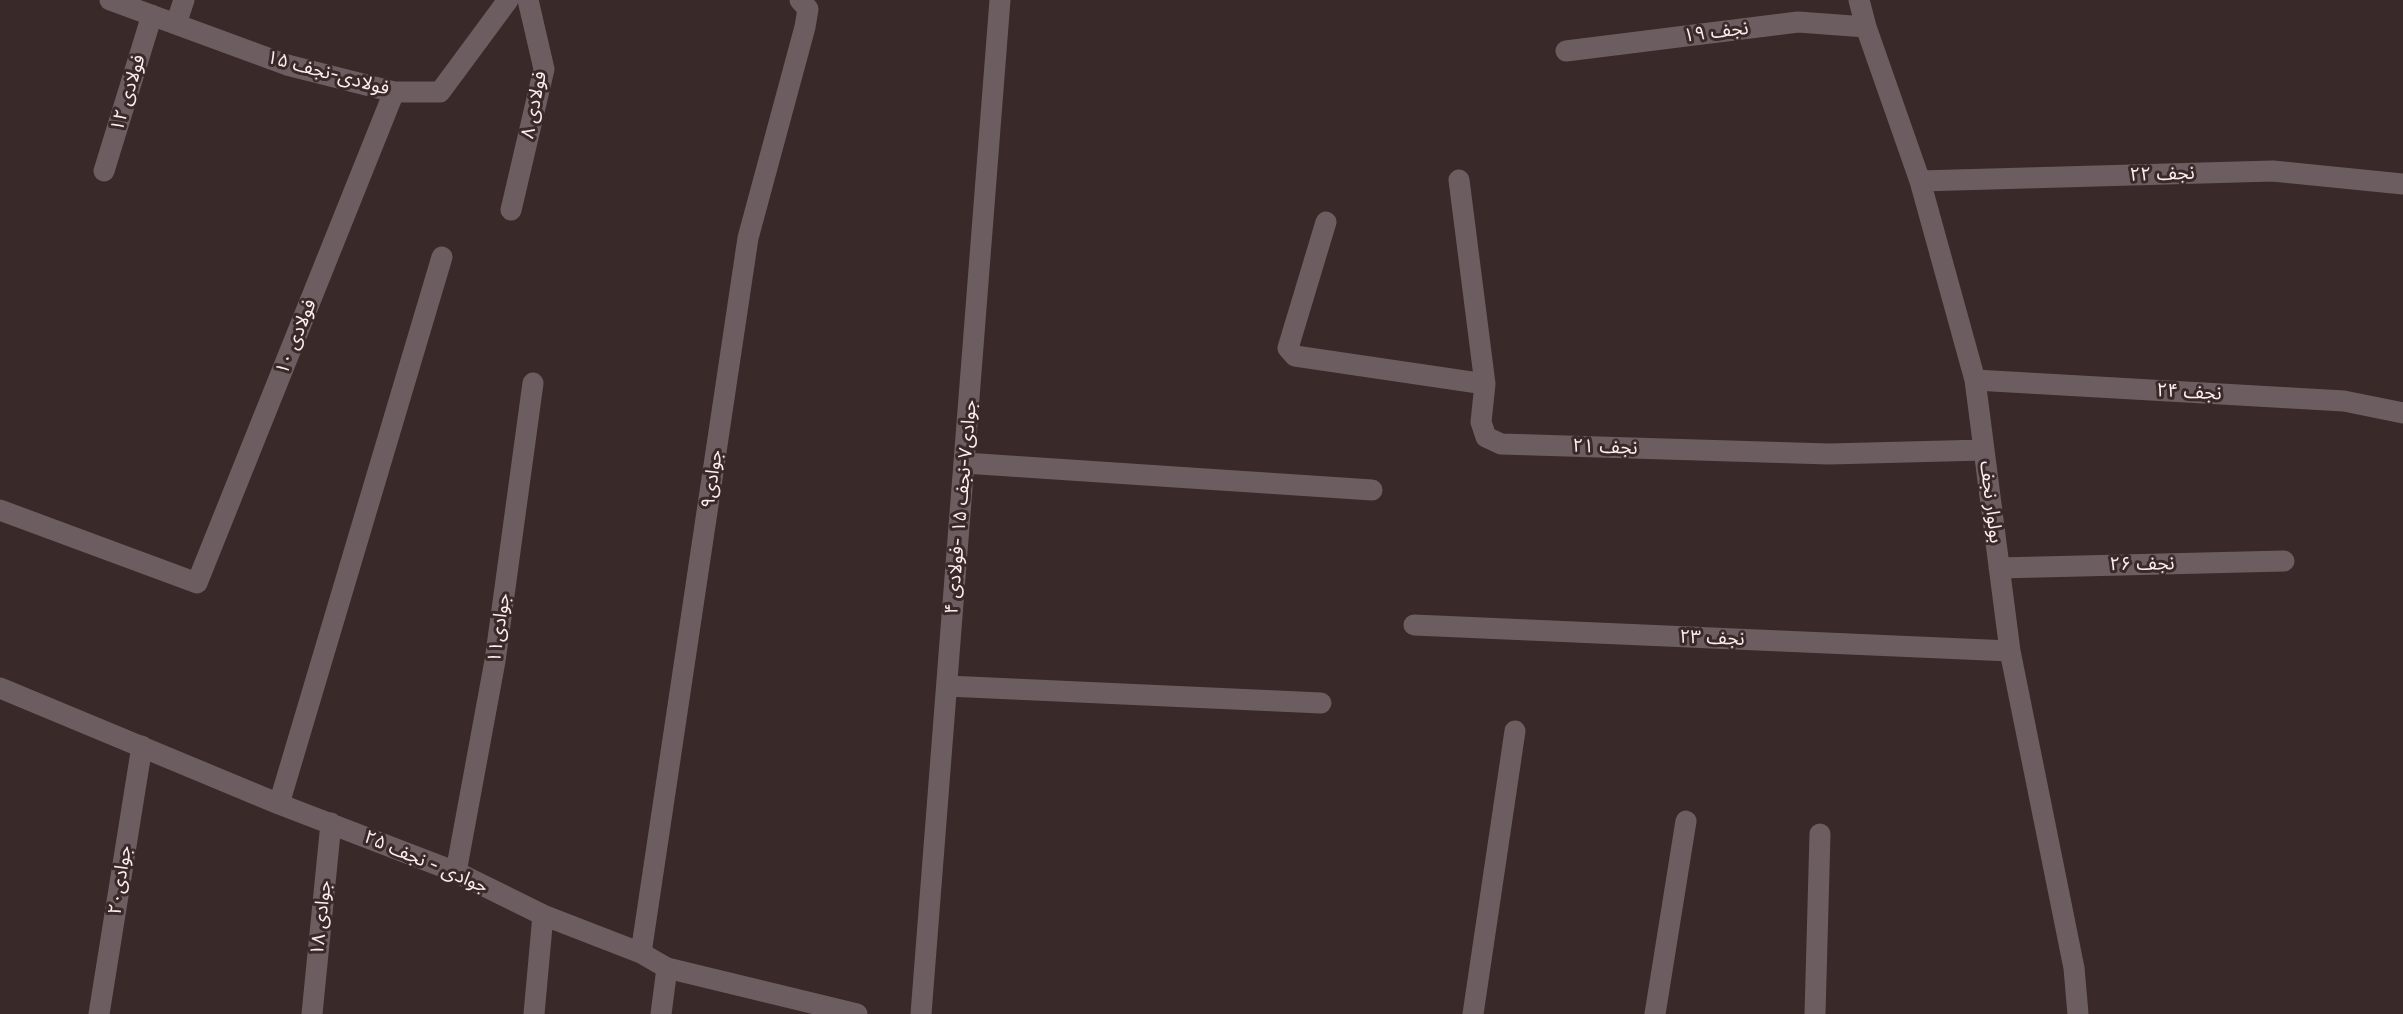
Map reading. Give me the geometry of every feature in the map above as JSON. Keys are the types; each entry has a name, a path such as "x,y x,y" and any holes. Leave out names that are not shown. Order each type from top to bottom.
{"street":[{"name":"فولادی-نجف ۱۵","path":"110,0 287,65 394,92 440,92 509,0"},
{"path":"176,24 184,0"},
{"name":"فولادی ۸","path":"511,210 544,69 528,0"},
{"name":"جوادی۷-نجف ۱۵ -فولادی ۴","path":"921,1014 1000,0"},
{"name":"بولوار نجف","path":"1859,0 1920,181 1975,380 2010,652 2074,968 2078,1014"},
{"name":"جوادی۹","path":"641,954 748,238 806,27 804,5"},
{"name":"فولادی ۱۲","path":"104,170 152,15"},
{"name":"نجف ۱۹","path":"1566,51 1798,22 1866,27"},
{"name":"فولادی ۱۰","path":"0,510 197,583 394,92"},
{"name":"نجف ۲۲","path":"1920,181 2273,171 2403,184"},
{"name":"نجف ۲۱","path":"1459,180 1485,383 1481,422 1486,437 1501,444 1829,454 1984,450"},
{"path":"1326,222 1287,348 1295,356 1485,383"},
{"path":"279,804 442,257"},
{"name":"نجف ۲۴","path":"1975,380 2344,401 2403,413"},
{"name":"جوادی۱۱","path":"456,872 495,661 533,383"},
{"path":"964,463 1372,490"},
{"name":"نجف ۲۶","path":"1999,568 2284,561"},
{"name":"نجف ۲۳","path":"1414,625 2010,652"},
{"path":"947,686 1321,703"},
{"name":"جوادی - نجف ۲۵","path":"0,688 279,804 456,872 542,915 641,954 667,968 857,1014"},
{"path":"1473,1014 1515,731"},
{"name":"جوادی۲۰","path":"99,1014 142,747"},
{"path":"1655,1014 1686,821"},
{"name":"جوادی ۱۸","path":"312,1014 331,823"},
{"path":"1815,1014 1820,834"},
{"path":"534,1014 542,915"},
{"path":"661,1014 667,968"}]}
